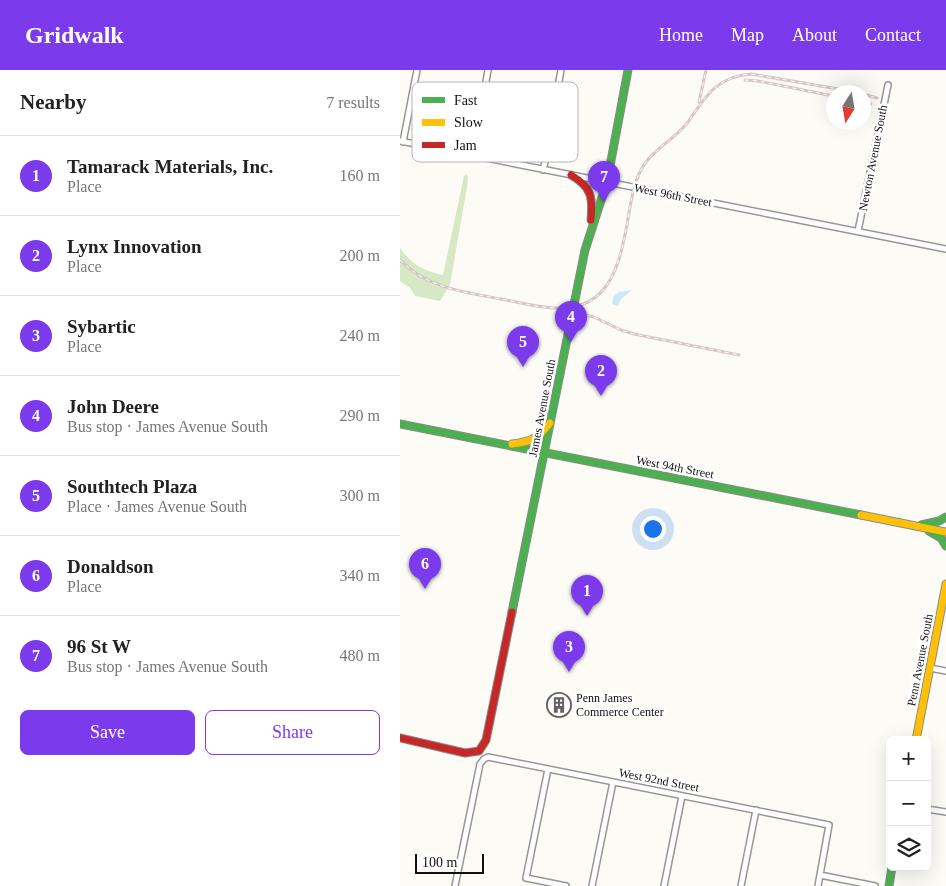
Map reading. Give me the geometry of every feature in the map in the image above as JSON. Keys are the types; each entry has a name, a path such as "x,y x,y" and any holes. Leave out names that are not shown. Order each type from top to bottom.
{"street":[{"name":"James Avenue South","path":"400,738 465,753 479,751 486,740 545,453 584,250 606,182 628,70"},
{"name":"Newton Avenue South","path":"858,231 888,85"},
{"path":"402,142 412,94"},
{"name":"West 96th Street","path":"503,162 946,249"},
{"path":"543,170 545,162"},
{"path":"571,175 581,180 589,192 592,203 590,228"},
{"path":"505,444 528,442 536,439 542,435 551,420"},
{"name":"West 94th Street","path":"400,424 946,532"},
{"path":"917,526 939,521 946,517"},
{"path":"917,526 936,534 944,541 946,546"},
{"name":"Penn Avenue South","path":"917,736 946,584"},
{"path":"930,668 946,672"},
{"name":"West 92nd Street","path":"455,886 480,764 484,758 492,758 829,825 820,875"},
{"path":"548,769 526,878 566,886"},
{"path":"592,886 613,782"},
{"path":"664,886 682,796"},
{"path":"741,886 756,810"},
{"path":"931,810 946,812"},
{"path":"889,886 891,871"},
{"path":"818,886 820,875 875,886"}],"green space":[{"path":"466,174 468,177 467,187 450,285 440,301 415,296 410,288 400,281 400,248 418,266 443,275 464,176"}],"water":[{"path":"632,290 621,299 618,306 612,304 613,297 619,292"}],"railway":[{"path":"699,102 706,70"},
{"path":"400,260 422,277 460,291 550,308 575,307 589,302 600,293 615,270 624,240 635,186 644,165 655,152 682,129 713,89 729,79 751,74 826,87"},
{"path":"745,80 826,95"},
{"path":"871,96 877,98"},
{"path":"563,310 594,317 634,334 739,355"}],"traffic: fast":[{"path":"512,612 585,250 607,182 628,70"},
{"path":"400,424 861,515"},
{"path":"921,525 939,521 946,517"},
{"path":"929,531 941,538 946,546"},
{"path":"889,886 891,871"}],"traffic: slow":[{"path":"512,444 534,438 550,423"},
{"path":"861,515 946,532"},
{"path":"917,736 946,584"}],"traffic: jam":[{"path":"571,175 578,179 590,194 592,205 591,220"},
{"path":"400,738 465,753 479,751 486,740 512,612"}],"place":[{"name":"96 St W","path":"604,202"},
{"name":"John Deere","path":"571,342"},
{"name":"Southtech Plaza","path":"523,367"},
{"name":"Lynx Innovation","path":"601,396"},
{"name":"Donaldson","path":"425,589"},
{"name":"Tamarack Materials, Inc.","path":"587,616"},
{"name":"Sybartic","path":"569,672"},
{"name":"Penn James Commerce Center","path":"559,705"}]}
